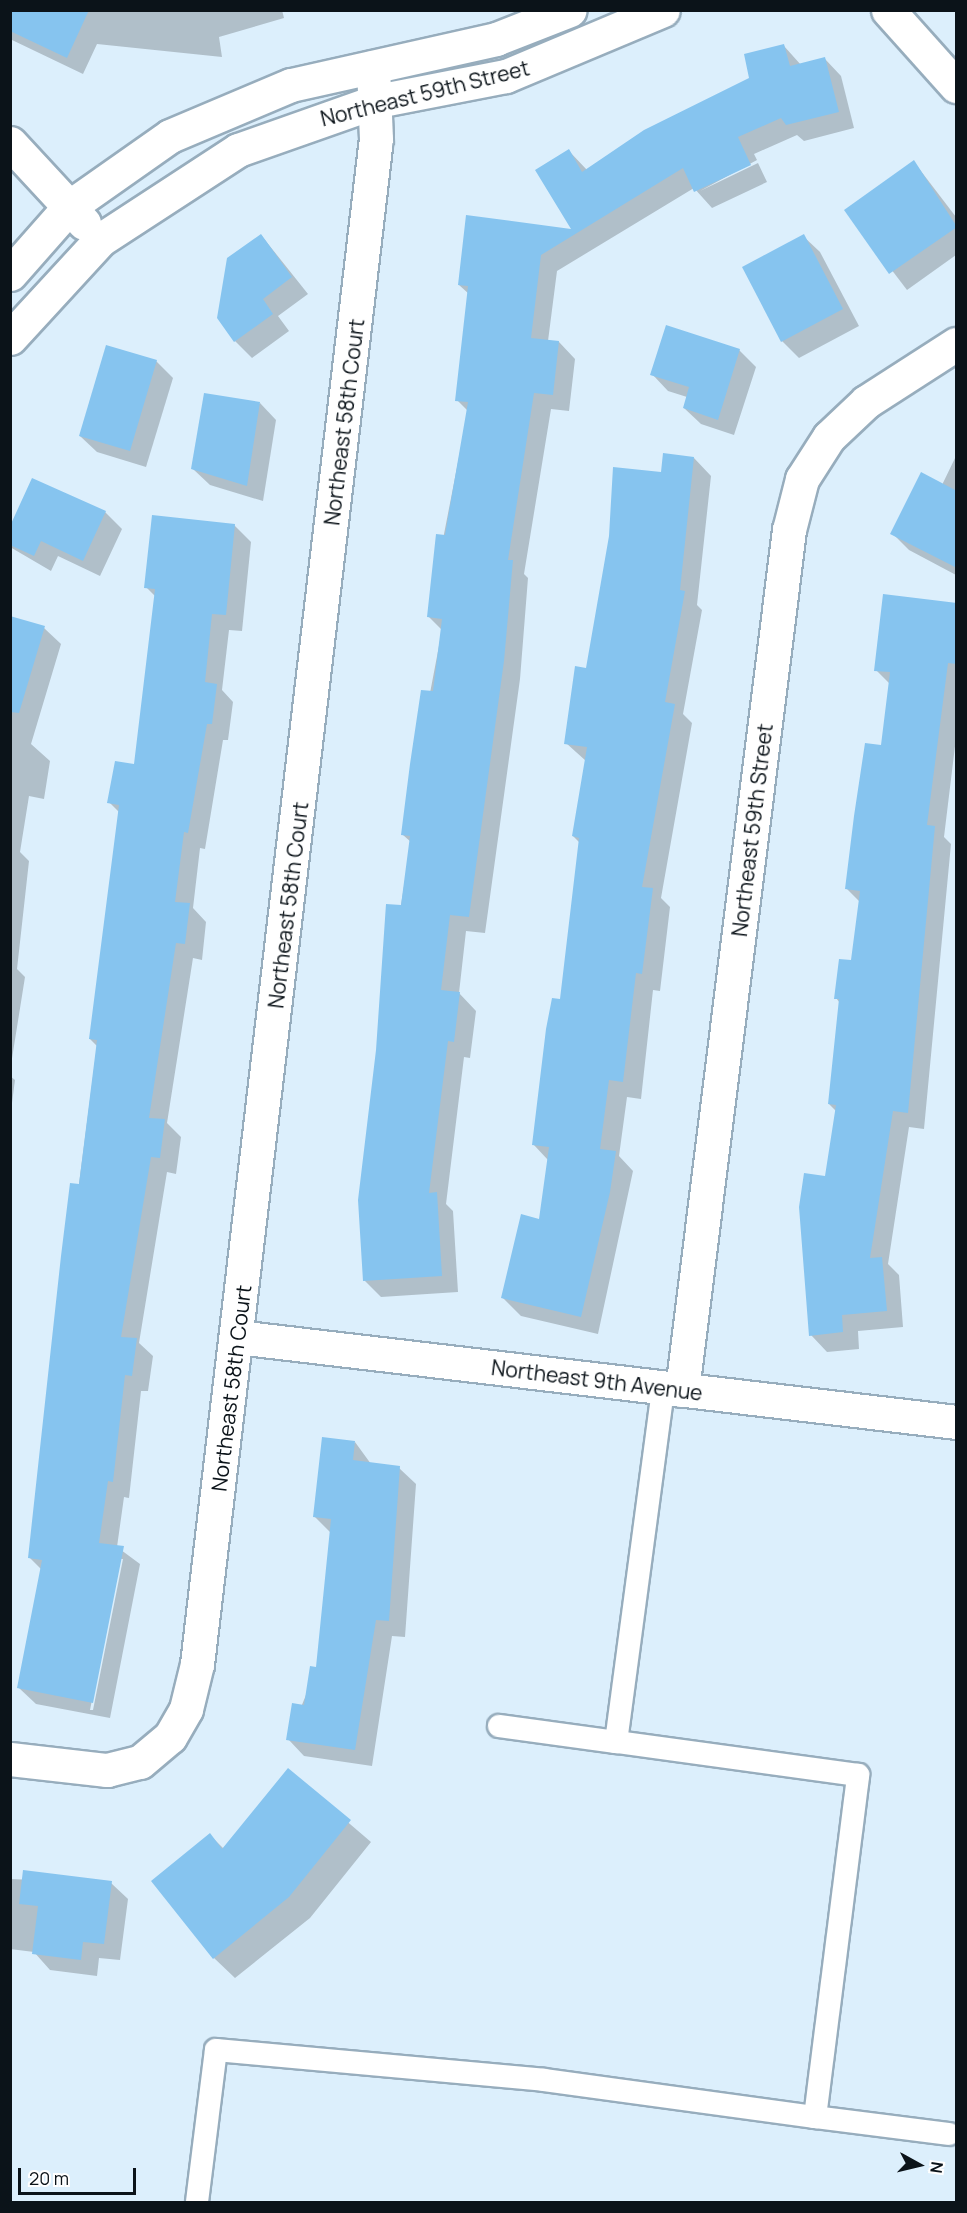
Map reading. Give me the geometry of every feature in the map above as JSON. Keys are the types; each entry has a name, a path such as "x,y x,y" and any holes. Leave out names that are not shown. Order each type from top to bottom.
{"street":[{"name":"Northeast 59th Street","path":"10,274 69,207 191,127 291,85 496,39 570,10"},
{"name":"Northeast 59th Street","path":"10,338 100,240 238,150 377,101 506,75 663,10"},
{"path":"888,10 957,86"},
{"name":"Northeast 58th Court","path":"10,1759 107,1770 140,1762 170,1737 186,1709 198,1664 377,101 373,67"},
{"path":"10,143 100,240"},
{"name":"Northeast 59th Street","path":"673,1389 789,530 802,479 829,436 866,402 957,344"},
{"name":"Northeast 9th Avenue","path":"237,1337 957,1422"}],"lane":[{"path":"616,1742 673,1389"},
{"path":"499,1726 858,1775 815,2117"},
{"path":"197,2202 216,2050 544,2080 949,2134"}],"building":[{"path":"10,10 89,10 67,58 10,31"},
{"path":"784,44 790,66 825,57 839,112 786,125 781,118 738,137 751,165 694,192 683,168 541,255 531,338 559,341 553,395 534,393 508,560 513,560 504,661 469,917 450,915 441,990 460,992 454,1042 448,1041 429,1193 437,1192 442,1276 363,1281 358,1200 376,1050 386,904 401,905 410,836 401,835 410,764 421,690 433,691 442,619 427,617 436,534 445,535 468,402 455,401 468,286 458,285 466,215 571,229 535,170 569,149 582,172 644,130 749,78 744,54"},
{"path":"914,160 957,227 889,274 844,210"},
{"path":"261,234 292,277 263,299 273,314 234,342 217,318 227,258"},
{"path":"804,234 843,309 781,342 742,267"},
{"path":"666,325 740,349 718,420 683,408 689,387 650,375"},
{"path":"106,345 157,360 130,451 79,436"},
{"path":"204,393 260,402 247,486 191,469"},
{"path":"663,453 694,457 680,590 685,591 665,702 675,704 642,887 653,888 642,974 636,973 623,1082 609,1080 600,1149 616,1151 610,1192 581,1317 501,1298 521,1214 539,1219 549,1147 532,1145 546,1029 552,998 560,999 579,838 572,836 587,747 564,744 575,666 586,668 609,536 613,467 661,472"},
{"path":"921,472 957,491 957,568 890,534"},
{"path":"32,478 106,511 83,561 41,541 34,556 10,545 10,526"},
{"path":"152,515 235,524 226,615 212,614 205,682 217,684 212,724 207,724 188,833 184,832 175,902 190,903 185,944 176,943 149,1118 165,1119 160,1158 151,1157 121,1337 137,1338 132,1376 125,1375 113,1482 108,1481 99,1543 124,1546 93,1703 17,1688 42,1560 28,1558 70,1183 79,1184 97,1040 89,1039 119,805 107,803 115,761 134,764 155,589 144,588"},
{"path":"883,594 957,603 957,664 948,663 927,825 935,826 908,1113 893,1111 870,1258 882,1257 887,1311 842,1315 843,1332 809,1336 799,1207 804,1173 825,1176 836,1105 828,1104 839,999 834,999 839,959 851,960 860,891 845,889 854,816 865,743 881,745 890,672 874,671"},
{"path":"10,616 45,626 19,713 10,712"},
{"path":"322,1437 355,1441 353,1460 400,1466 389,1621 376,1620 355,1750 286,1740 292,1703 304,1705 310,1666 316,1667 331,1519 313,1517"},
{"path":"288,1768 351,1820 289,1897 213,1959 151,1881 210,1833 222,1849"},
{"path":"23,1870 112,1881 104,1944 83,1942 81,1960 32,1954 38,1906 19,1904"}]}
